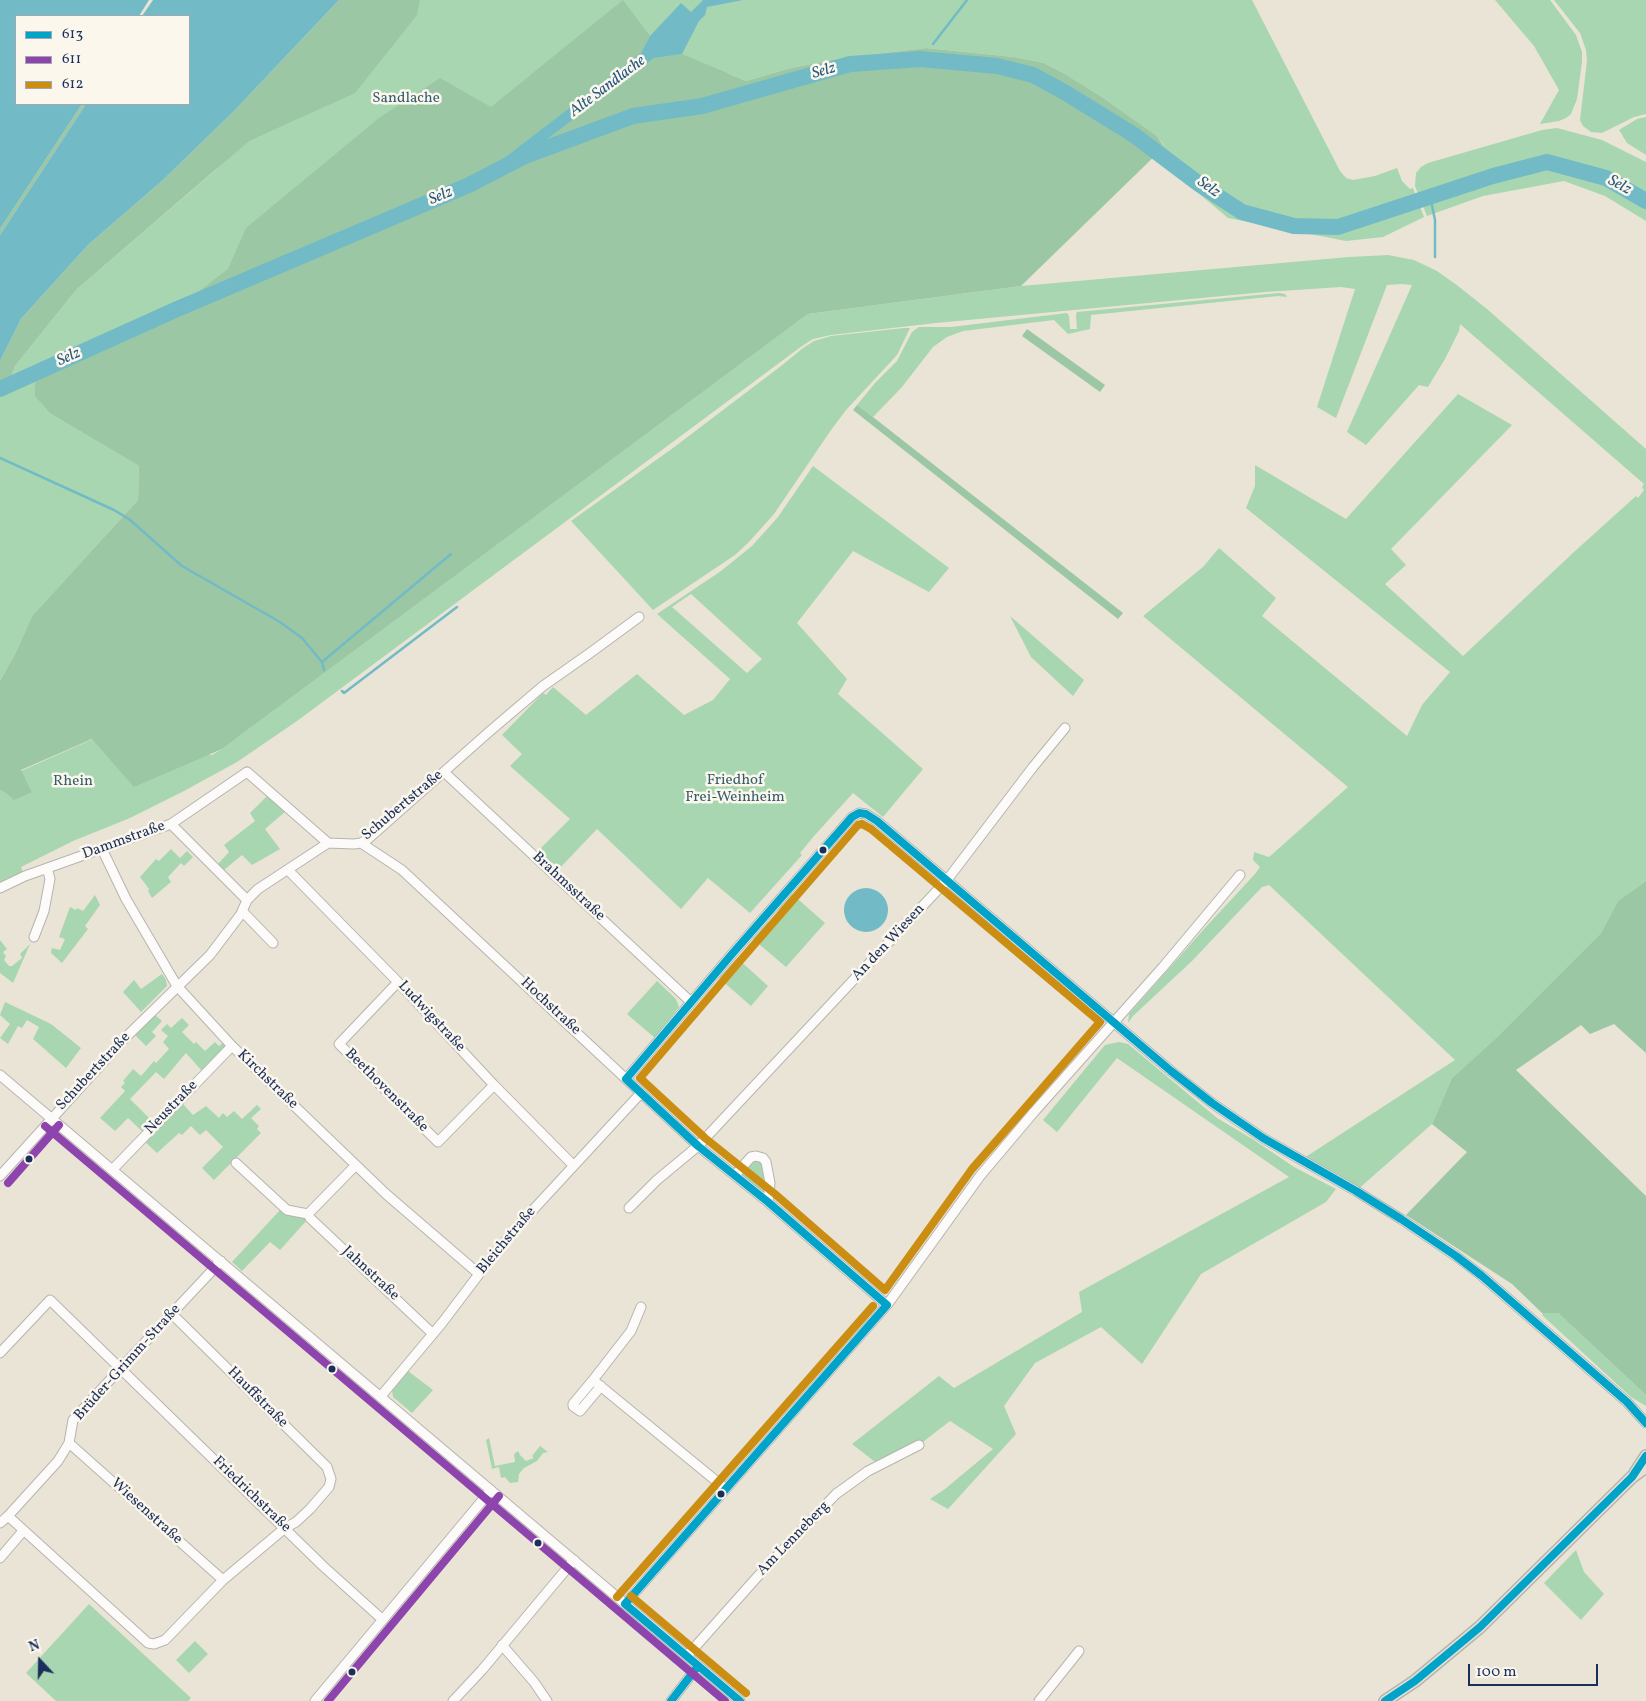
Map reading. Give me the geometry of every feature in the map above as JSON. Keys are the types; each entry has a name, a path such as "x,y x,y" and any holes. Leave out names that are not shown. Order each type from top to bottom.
{"main road":[{"path":"1632,1477 1646,1456"},
{"path":"1385,1701 1415,1681 1480,1627 1632,1477 1646,1467"}],"street":[{"name":"Schubertstraße","path":"0,1176 125,1038 210,955 242,911 247,900 258,889 328,843 361,843 368,839 543,686 639,617"},
{"name":"An den Wiesen","path":"629,1208 657,1180 698,1146 947,880 1065,728"},
{"name":"Dammstraße","path":"0,888 25,876 171,824 247,772 328,843"},
{"name":"Brahmsstraße","path":"444,772 691,1002"},
{"path":"626,1078 850,819 859,813 869,815 1205,1098 1263,1138 1356,1191 1456,1256 1511,1300 1627,1402 1646,1423"},
{"path":"171,824 247,900"},
{"name":"Hochstraße","path":"361,843 402,870 698,1146 736,1175 887,1305"},
{"name":"Kirchstraße","path":"102,849 126,899 178,986 232,1046 386,1194 478,1274"},
{"path":"34,937 44,911 50,880 47,868"},
{"name":"Ludwigstraße","path":"288,870 573,1165"},
{"path":"625,1604 887,1305 980,1176 1114,1021 1164,967 1240,875"},
{"path":"242,911 273,943"},
{"name":"Beethovenstraße","path":"398,982 338,1044 438,1142 494,1085"},
{"name":"Neustraße","path":"112,1170 232,1046"},
{"path":"0,1075 740,1701"},
{"name":"Bleichstraße","path":"381,1396 433,1334 478,1274 514,1231 641,1093"},
{"path":"736,1175 751,1157 762,1158 766,1162 770,1183 768,1202"},
{"path":"236,1163 287,1210 308,1214 356,1165"},
{"name":"Jahnstraße","path":"308,1214 310,1218 433,1334"},
{"name":"Brüder-Grimm-Straße","path":"0,1523 58,1461 69,1443 73,1420 221,1261"},
{"name":"Friedrichstraße","path":"0,1353 50,1300 285,1528 383,1620"},
{"path":"601,1386 580,1411 573,1406 631,1332 641,1307"},
{"name":"Hauffstraße","path":"172,1314 327,1467 332,1479 329,1487 310,1509 296,1522 285,1528"},
{"path":"593,1380 726,1489"},
{"path":"1627,1402 1646,1413"},
{"name":"Wiesenstraße","path":"69,1443 223,1580"},
{"name":"Am Lenneberg","path":"687,1656 758,1576 836,1494 868,1471 919,1445"},
{"path":"316,1701 491,1490"},
{"path":"8,1516 148,1643 154,1644 164,1640 223,1580 285,1528"},
{"path":"0,1558 23,1531"},
{"path":"453,1701 574,1560"},
{"path":"502,1645 534,1682 547,1701"},
{"path":"1038,1701 1079,1651"},
{"path":"670,1701 698,1666"}],"green space":[{"path":"339,0 420,0 417,15 355,93 249,141 76,290 15,366 9,382 0,384 0,361 21,319 88,245 163,180 233,112"},
{"name":"Sandlache","path":"363,0 1252,0 1340,171 1346,178 1353,180 1375,176 1397,168 1402,181 1410,189 1413,188 1424,217 1383,237 1346,241 1228,218 1184,181 1158,153 1164,146 1157,136 1102,97 1044,63 1014,57 926,48 842,58 791,68 746,81 727,73 183,303 175,310 61,362 36,383 51,414 139,466 138,500 32,616 16,652 0,681 0,389 13,385 9,382 15,366 76,290 217,169"},
{"path":"623,0 650,36 641,53 473,182 525,156 654,58 682,54 746,81 791,68 842,58 926,48 1014,57 1044,63 1065,74 1102,97 1157,136 1164,147 1021,286 808,314 222,749 134,787 92,739 21,770 32,792 14,800 0,790 0,681 16,652 32,616 138,500 139,466 51,414 35,396 35,383 61,362 175,310 228,269 246,228 379,118 440,78 491,107"},
{"path":"1495,0 1550,0 1576,35 1582,52 1582,62 1577,99 1571,114 1566,118 1540,124 1559,90 1534,46"},
{"path":"1554,0 1646,0 1646,114 1634,117 1602,133 1591,132 1583,126 1580,120 1587,61 1586,50 1580,33"},
{"path":"81,105 85,105 0,235 0,229"},
{"path":"1646,117 1646,155 1627,143 1619,130 1637,119"},
{"path":"1557,128 1602,140 1646,162 1646,221 1605,196 1564,181 1483,196 1427,216 1415,186 1416,173 1421,167 1428,163 1542,130"},
{"name":"Rhein","path":"1388,255 1414,260 1437,271 1458,286 1487,309 1646,449 1646,881 1618,901 1601,933 1496,1038 1452,1078 1432,1124 1356,1191 1301,1160 1455,1060 1269,885 1262,887 1192,961 1133,1016 1128,1023 1129,1014 1255,874 1260,867 1253,860 1254,852 1269,857 1348,787 1143,616 1203,567 1219,548 1276,598 1262,616 1407,736 1422,705 1450,672 1246,508 1255,486 1255,465 1346,519 1458,394 1512,425 1391,549 1406,565 1385,584 1463,656 1636,496 1638,498 1644,490 1642,487 1644,484 1460,324 1459,331 1445,359 1428,387 1419,385 1366,445 1347,432 1412,285 1387,285 1336,418 1317,407 1355,289 1341,287 1265,292 936,323 831,335 813,339 297,721 237,762 130,818 73,841 21,867 23,872 0,883 0,790 32,792 21,771 93,739 212,755 808,314 1021,286"},
{"path":"1279,293 1285,294 1287,297 1278,296 1091,315 1090,329 1068,334 1054,320 963,331 947,337 933,347 902,387 873,417 857,405 897,361 912,332 919,327 951,327 1067,313 1070,329 1077,329 1077,312"},
{"path":"910,328 897,355 846,410 774,514 735,555 653,610 571,521 673,448 814,341 831,336"},
{"path":"1027,329 1105,385 1100,392 1022,336"},
{"path":"857,405 1123,613 1118,619 853,410"},
{"name":"Friedhof Frei-Weinheim","path":"813,466 949,568 929,592 853,551 797,623 847,679 838,694 923,769 883,817 853,793 800,853 802,855 750,913 708,878 681,909 597,829 556,872 536,853 570,819 510,766 522,754 502,735 543,693 546,695 553,687 586,715 637,674 684,715 713,700 730,679 657,614 721,571 752,546 778,517","holes":["691,594 762,659 747,673 672,607"]},
{"path":"1010,616 1084,680 1073,696 1031,657"},
{"path":"268,795 286,811 265,829 280,849 252,865 242,855 224,870 218,864 229,852 224,845 255,821 250,813"},
{"path":"171,849 180,858 187,851 193,857 184,866 181,863 168,877 171,882 152,898 148,891 149,889 140,877 156,859 159,861"},
{"path":"1646,881 1646,1053 1614,1024 1590,1034 1581,1025 1516,1070 1646,1196 1646,1395 1558,1313 1542,1313 1512,1284 1406,1215 1467,1152 1432,1124 1452,1078 1496,1038 1601,933 1618,901"},
{"path":"792,894 825,923 786,967 753,939 768,922 771,924 781,913 778,910"},
{"path":"95,895 100,905 85,926 88,929 62,963 51,953 52,948 60,950 65,939 59,937 70,907 83,911"},
{"path":"0,940 7,949 3,952 6,956 4,960 9,966 12,966 22,958 20,954 30,944 13,983 0,973"},
{"path":"737,958 768,986 751,1006 719,978"},
{"path":"162,974 167,986 141,1012 123,992 134,980 141,989"},
{"path":"657,981 676,999 679,1007 655,1038 627,1014"},
{"path":"5,1002 51,1024 81,1048 66,1068 33,1039 39,1027 27,1020 22,1028 18,1026 8,1044 0,1038 10,1024 0,1015"},
{"path":"155,1015 162,1021 152,1032 156,1036 146,1046 135,1035"},
{"path":"182,1018 189,1025 182,1032 194,1044 196,1042 205,1051 215,1042 219,1046 225,1041 228,1045 202,1071 186,1053 164,1079 156,1072 130,1099 153,1122 143,1132 128,1118 115,1131 100,1118 125,1091 121,1087 125,1083 123,1081 133,1069 141,1076 154,1061 156,1063 169,1049 163,1042 168,1036 161,1030 167,1024 171,1028"},
{"path":"1119,1042 1128,1044 1217,1118 1294,1167 1336,1189 1326,1202 1201,1274 1142,1364 1101,1327 1035,1363 1004,1406 1016,1434 948,1509 930,1499 993,1449 950,1421 919,1445 879,1465 852,1444 939,1376 954,1388 1082,1312 1079,1292 1289,1177 1117,1058 1057,1132 1043,1120 1105,1045"},
{"path":"183,1104 193,1115 206,1106 219,1118 223,1113 227,1117 234,1111 242,1119 257,1105 261,1109 251,1118 259,1126 257,1129 261,1133 214,1180 202,1168 223,1147 206,1130 200,1135 191,1126 182,1135 179,1133 157,1153 144,1141"},
{"path":"755,1160 762,1163 767,1187 763,1193 742,1176 751,1162"},
{"path":"280,1210 284,1214 308,1219 280,1250 270,1242 242,1271 232,1262"},
{"path":"1542,1313 1558,1313 1646,1395 1646,1406 1631,1397"},
{"path":"408,1371 433,1390 412,1413 393,1397 392,1390"},
{"path":"489,1438 495,1466 515,1462 514,1454 518,1451 526,1461 534,1458 532,1456 540,1446 548,1452 543,1453 537,1461 524,1468 519,1474 518,1482 510,1483 505,1477 501,1478 499,1467 492,1469 486,1440"},
{"path":"1576,1550 1584,1572 1604,1594 1581,1620 1544,1583"},
{"path":"89,1604 191,1698 188,1701 56,1701 26,1673"},
{"path":"195,1641 208,1654 189,1673 176,1660"}],"water":[{"path":"0,0 149,0 140,15 15,15 15,105 81,105 0,229"},
{"path":"153,0 339,0 233,112 163,180 88,245 21,319 0,361 0,235 85,105 190,105 190,15 143,15"},
{"name":"Alte Sandlache","path":"703,0 743,0 707,7 705,15 699,21 682,54 654,58 525,156 469,185 641,53 650,36 681,3 691,12"},
{"path":"870,888 882,894 887,901 887,919 882,926 875,931 862,932 854,929 847,922 844,906 847,898 854,891"}],"waterway":[{"path":"933,44 967,0"},
{"name":"Selz","path":"920,59 926,53"},
{"name":"Selz","path":"0,389 175,310 469,185 525,156 633,116 702,106 850,64 920,59 997,66 1033,75 1134,135 1199,184 1242,212 1294,226 1338,227 1493,176 1547,162 1606,178 1646,201"},
{"path":"1430,196 1435,220 1435,257"},
{"path":"0,458 114,510 129,519 182,566 280,622 302,638 322,662 451,554"},
{"path":"342,691 344,693 457,607"},
{"path":"322,662 324,670"}],"transit line":[{"name":"613","path":"626,1079 852,817 859,813 866,814 877,821 1171,1071 1212,1103 1263,1138 1401,1219 1482,1276 1627,1402 1646,1423"},
{"name":"612","path":"862,824 871,829 1100,1022 972,1169 885,1290 775,1194 705,1138 640,1078 858,825 862,824"},
{"name":"613","path":"626,1079 698,1146 768,1202 887,1305"},
{"name":"611","path":"8,1183 59,1125"},
{"name":"611","path":"45,1126 725,1701"},
{"name":"613","path":"625,1604 887,1305"},
{"name":"612","path":"617,1597 873,1306"},
{"name":"613","path":"1385,1701 1415,1681 1480,1627 1632,1477 1646,1456"},
{"name":"611","path":"328,1701 499,1496"},
{"name":"612","path":"631,1596 746,1693"},
{"name":"613","path":"625,1604 740,1701"},
{"name":"613","path":"671,1701 698,1666"}]}
